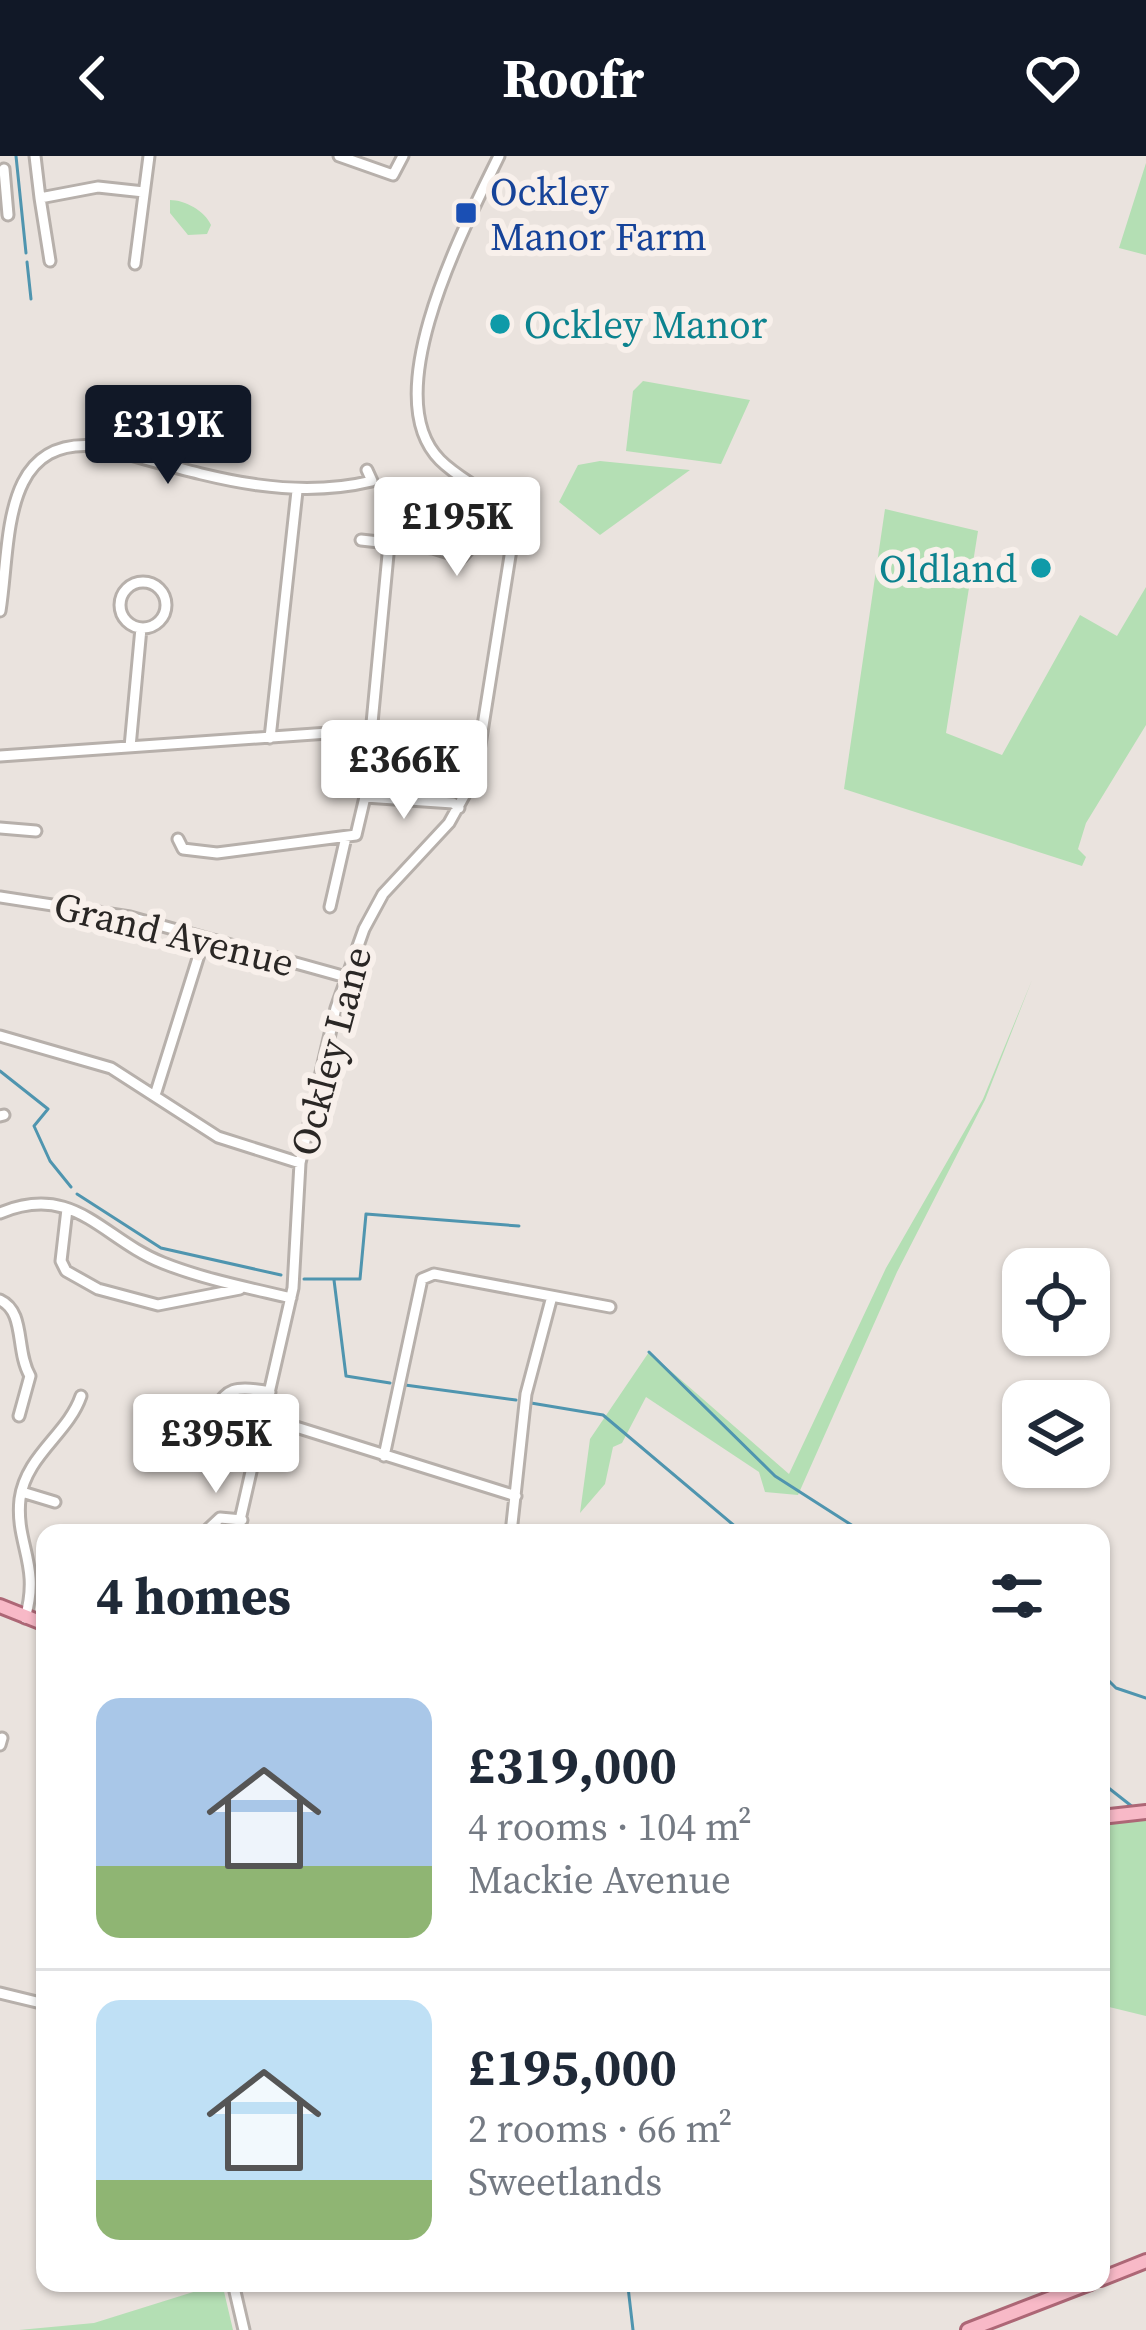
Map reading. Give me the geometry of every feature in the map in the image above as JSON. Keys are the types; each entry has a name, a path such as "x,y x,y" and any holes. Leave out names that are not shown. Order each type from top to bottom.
{"main road":[{"path":"0,1606 36,1621"},
{"path":"1110,1815 1143,1812"},
{"path":"1110,2275 1146,2261"},
{"path":"968,2330 1067,2292"}],"street":[{"path":"5,156 2,168 8,215"},
{"path":"35,156 50,261"},
{"path":"135,264 149,156"},
{"path":"339,156 393,175 403,156"},
{"name":"Ockley Lane","path":"240,1524 291,1298 300,1163 346,977 383,894 459,808 475,776 513,537 505,509 429,447 418,416 419,353 499,156"},
{"path":"40,198 98,187 144,192"},
{"path":"0,611 16,493 27,468 50,451 72,444 245,484 297,491 369,476 365,496"},
{"path":"270,737 297,491"},
{"path":"433,548 441,525 471,521"},
{"path":"361,540 433,548 462,557 470,548"},
{"path":"178,839 183,849 218,853 346,837 361,827 389,544"},
{"path":"145,581 159,587 166,607 155,625 141,628 127,621 120,607 124,592 145,581"},
{"path":"130,747 141,628"},
{"path":"0,756 371,730"},
{"path":"365,797 454,803 459,808"},
{"path":"0,828 36,831"},
{"path":"330,907 346,837"},
{"name":"Grand Avenue","path":"0,897 88,908 346,977"},
{"path":"156,1092 204,939"},
{"path":"0,1036 94,1061 156,1092 218,1137 300,1163"},
{"path":"0,1214 33,1204 67,1209 100,1220 163,1263 291,1298"},
{"path":"67,1209 61,1262 98,1288 158,1305 245,1288"},
{"path":"384,1456 422,1279 434,1274 551,1300 610,1307"},
{"path":"0,1300 12,1308 19,1357 29,1376 19,1416"},
{"path":"512,1524 526,1394 551,1300"},
{"path":"159,1427 198,1428 219,1396 232,1389 270,1392"},
{"path":"25,1618 34,1587 21,1521 22,1492 30,1468 76,1411 81,1396"},
{"path":"264,1417 516,1496"},
{"path":"22,1492 56,1502"},
{"path":"214,1524 220,1518 242,1520"},
{"path":"0,1993 36,2003"},
{"path":"235,2292 244,2330"}],"green space":[{"path":"1146,163 1146,255 1119,248"},
{"path":"170,200 188,204 204,215 211,225 207,234 188,235 170,213"},
{"path":"643,381 750,400 721,464 626,451 633,391"},
{"path":"600,461 690,470 600,535 559,502 578,465"},
{"path":"885,509 978,531 946,733 1002,755 1080,615 1117,636 1146,587 1146,725 1086,823 1078,849 1086,857 1082,866 844,789"},
{"path":"1032,980 985,1100 897,1272 798,1495 765,1492 759,1472 646,1397 622,1443 613,1447 605,1484 580,1513 590,1439 649,1352 789,1474 886,1268 983,1099"},
{"path":"1146,1818 1146,2016 1110,2007 1110,1820"},
{"path":"193,2292 224,2292 233,2330 19,2330 94,2323"}],"waterway":[{"path":"16,156 26,253"},
{"path":"27,262 31,299"},
{"path":"0,1071 48,1109 34,1126 50,1161 71,1187"},
{"path":"77,1194 161,1248 281,1275"},
{"path":"304,1279 360,1279 366,1214 519,1226"},
{"path":"334,1280 346,1376 390,1383"},
{"path":"649,1352 775,1476 850,1524"},
{"path":"405,1385 516,1400"},
{"path":"531,1403 603,1415 732,1524"},
{"path":"1110,1682 1146,1698"},
{"path":"1110,1789 1134,1808"},
{"path":"629,2292 633,2330"}],"place":[{"name":"Ockley Manor Farm","path":"466,213"},
{"name":"Ockley Manor","path":"500,324"},
{"name":"Oldland","path":"1041,568"}]}
